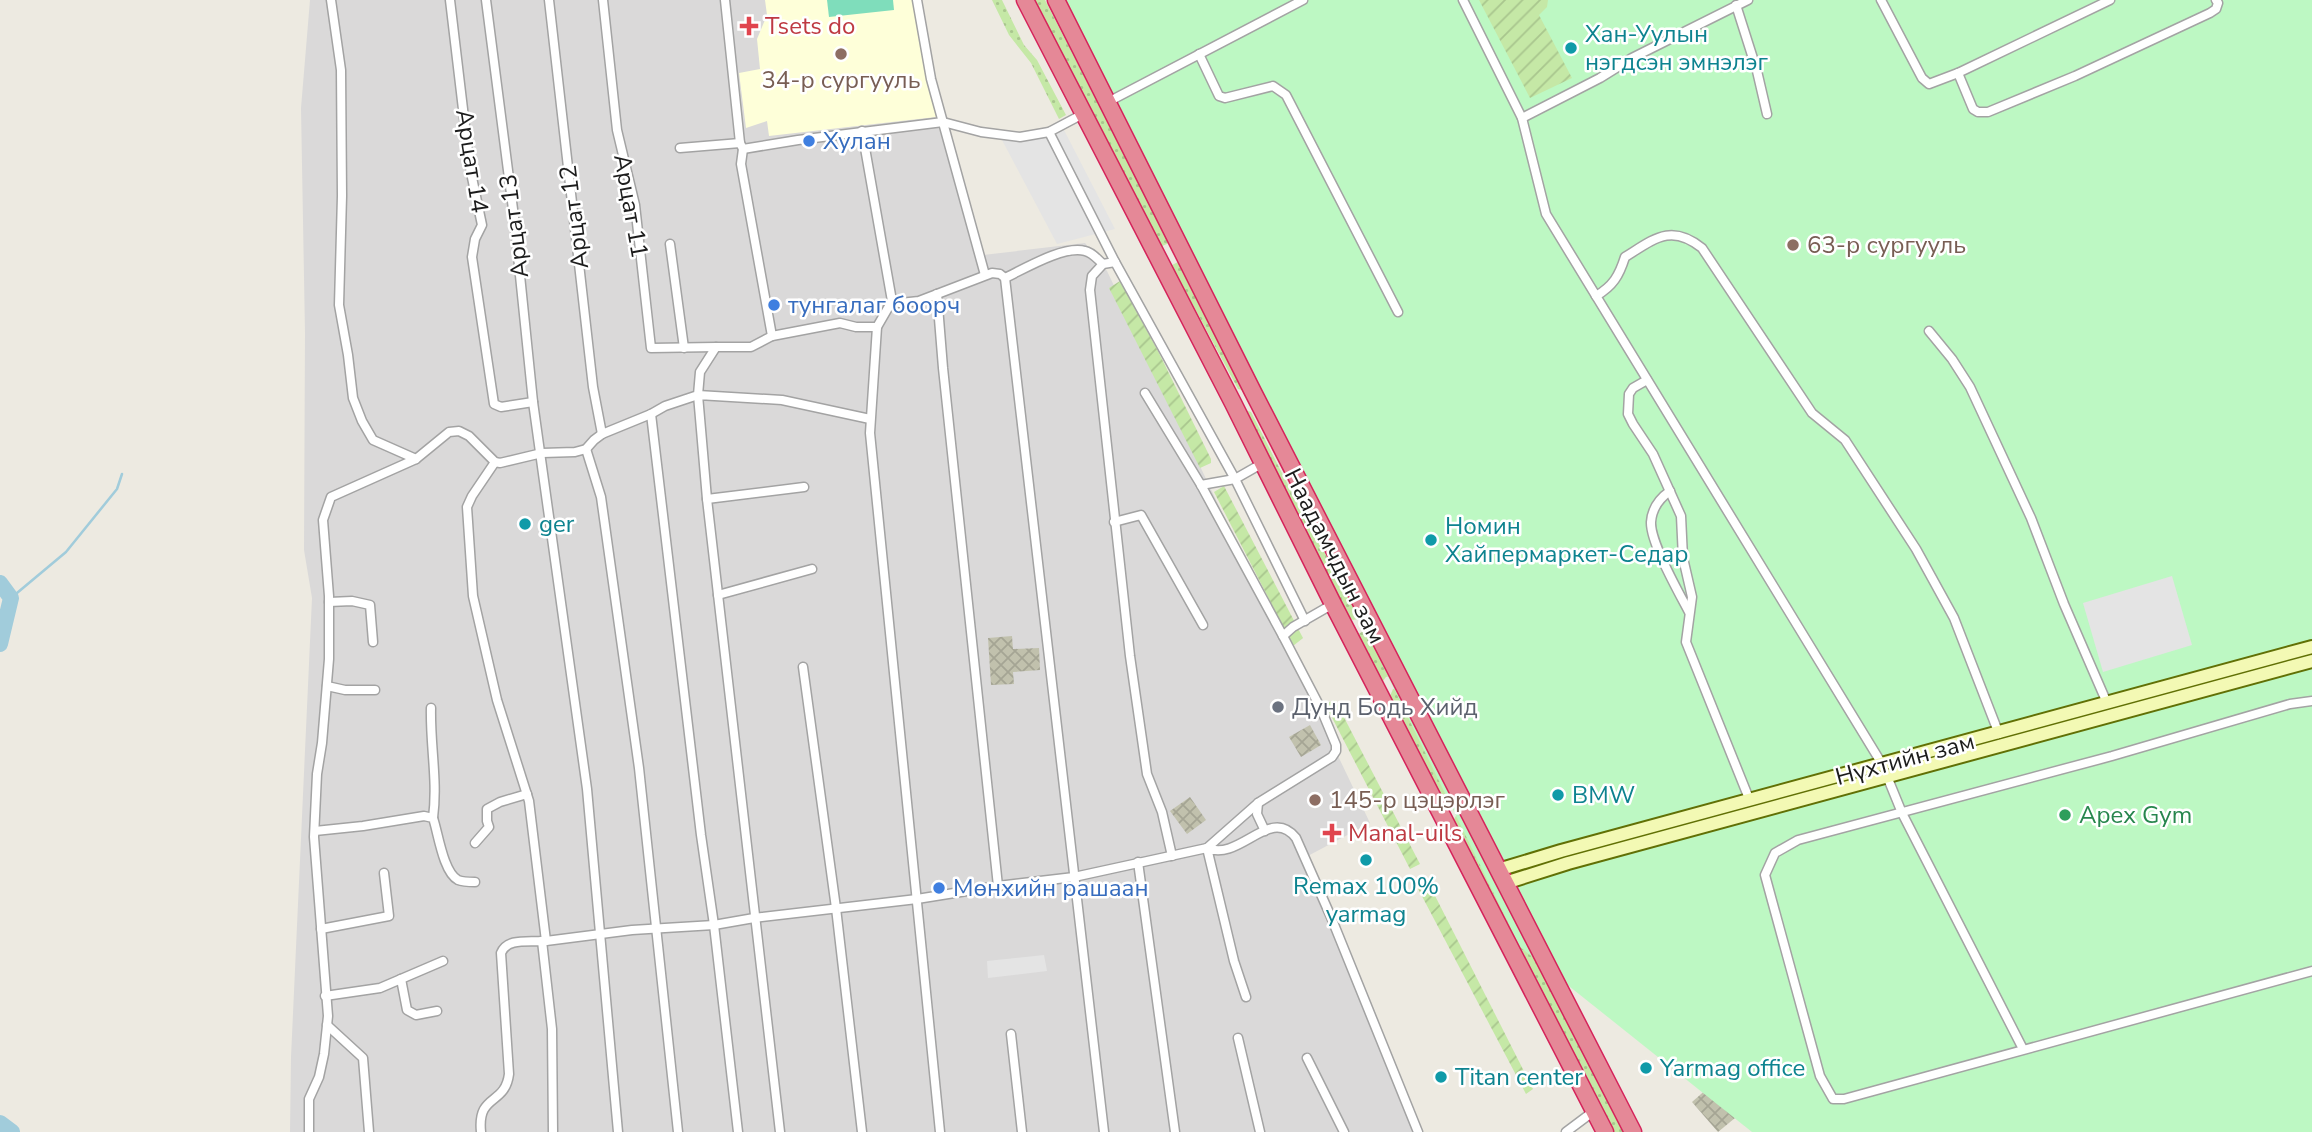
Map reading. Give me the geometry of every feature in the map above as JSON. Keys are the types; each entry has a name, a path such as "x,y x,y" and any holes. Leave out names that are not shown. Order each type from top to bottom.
{"highway":[{"name":"Наадамчдын зам","path":"1025,0 1605,1132"},
{"name":"Наадамчдын зам","path":"1056,0 1253,392 1633,1132"},
{"path":"1233,403 1253,392"},
{"path":"1345,627 1359,627 1368,615"},
{"path":"1381,695 1387,684 1402,682"},
{"path":"1440,811 1461,799"}],"main road":[{"name":"Нүхтийн зам","path":"1502,876 1561,851 1750,801 1884,771 1999,733 2312,647"},
{"name":"Нүхтийн зам","path":"1502,876 1884,771 2312,661"}],"street":[{"path":"331,0 341,70 339,305 353,398 373,440 415,459"},
{"name":"Арцат 14","path":"450,0 470,168 482,225 475,239 472,257 494,404 501,407 533,402"},
{"name":"Арцат 13","path":"486,0 514,217 533,402 587,789 618,1132"},
{"name":"Арцат 12","path":"549,0 593,387 602,434"},
{"name":"Арцат 11","path":"603,0 617,130 635,205 651,348 751,347 772,336 840,323 856,327 877,327"},
{"path":"725,0 741,146 740,164 772,336"},
{"path":"917,0 931,79 985,275"},
{"path":"1106,103 1303,0"},
{"path":"1463,0 1522,118 1546,214 1884,771 1902,813 2023,1049"},
{"path":"1522,118 1600,78 1632,58 1748,0"},
{"path":"1881,0 1922,78 1933,83 2109,0"},
{"path":"1958,73 1973,109 1988,112 2075,76 2210,13 2216,9 2217,0"},
{"path":"1736,5 1757,71 1767,114"},
{"path":"1199,54 1219,96 1225,98 1273,86 1286,95 1398,312"},
{"path":"680,148 741,146 943,122 981,132 1020,137 1049,132 1083,114"},
{"path":"862,131 892,301 877,327 870,433 940,1132"},
{"path":"1049,132 1115,262 1235,479 1305,621"},
{"path":"1596,296 1615,281 1625,257 1654,239 1669,233 1691,239 1702,248 1812,413 1845,440 1899,521 1954,618 1999,733"},
{"path":"670,244 684,348"},
{"path":"1005,278 1066,252 1083,250 1103,264"},
{"path":"1115,262 1103,264 1092,276 1090,290 1129,656 1147,774 1162,812 1172,856"},
{"path":"892,301 908,303 992,273 1005,278 1104,1132"},
{"path":"937,294 998,886"},
{"path":"1929,331 1970,387 2031,518 2064,604 2107,703"},
{"path":"716,347 700,372 698,395 707,499 779,1132"},
{"path":"1647,380 1633,388 1629,394 1628,414 1653,454 1681,516 1683,558 1692,597 1686,642 1750,801"},
{"path":"481,1132 480,1115 484,1105 503,1092 508,1084 501,953 509,943 714,925 917,899 1074,877 1172,856 1207,848 1258,803 1332,757 1336,745 1321,709 1201,485 1145,393"},
{"path":"309,1132 309,1099 319,1077 327,1025 315,831 317,774 329,659 323,520 331,497 415,459 449,432 459,431 469,436 495,462 500,463 542,453 575,452 586,449 602,434 665,406 698,395 782,400 870,419"},
{"path":"651,414 737,1132"},
{"path":"586,449 601,497 639,768 678,1132"},
{"path":"495,462 467,507 473,596 497,700 527,794 552,1029 553,1132"},
{"path":"1201,485 1235,479 1263,463"},
{"path":"707,499 804,487"},
{"path":"1670,491 1660,499 1651,522 1658,548 1690,615"},
{"path":"1114,522 1141,515 1203,625"},
{"path":"718,595 812,569"},
{"path":"328,602 352,601 370,605 373,642"},
{"path":"1283,636 1333,604"},
{"path":"803,667 862,1132"},
{"path":"327,686 345,690 375,690"},
{"path":"2312,701 2290,704 2112,756 1798,840 1774,853 1765,875 1821,1076 1833,1099 1844,1099 2312,971"},
{"path":"431,708 430,735 436,784 433,818 441,853 455,877 475,882"},
{"path":"475,844 489,827 487,809 527,794"},
{"path":"1258,803 1257,814 1265,831"},
{"path":"315,831 424,816 433,818"},
{"path":"1207,848 1216,852 1230,849 1273,827 1282,826 1290,830 1296,838 1418,1132"},
{"path":"1207,848 1234,961 1246,997"},
{"path":"1138,862 1175,1132"},
{"path":"321,929 389,916 384,873"},
{"path":"325,996 380,988 443,961"},
{"path":"401,979 407,1010 416,1015 437,1011"},
{"path":"327,1025 363,1058 369,1132"},
{"path":"1012,1034 1022,1132"},
{"path":"1238,1038 1261,1132"},
{"path":"1307,1058 1344,1132"},
{"path":"1566,1132 1594,1111"}],"shaded area":[{"path":"310,0 894,0 983,255 1085,243 1107,271 1370,823 1304,858 1417,1132 290,1132 312,598 304,550 305,333 301,108"},
{"name":"34-р сургууль","path":"765,0 913,0 936,117 769,136 767,121 746,128 739,73 760,69 757,39 767,15"},
{"path":"1064,130 1115,229 1057,244 1002,140 1044,137"},
{"path":"2172,576 2192,645 2103,672 2083,603"},
{"path":"1012,636 1013,649 1039,648 1040,670 1013,672 1014,684 991,685 988,638"},
{"path":"1310,725 1321,745 1301,757 1289,737"},
{"path":"1190,797 1206,820 1187,834 1170,811"},
{"path":"1044,955 1047,971 988,978 987,961"},
{"path":"1709,1087 1735,1118 1718,1132 1692,1102"}],"green space":[{"path":"827,0 893,0 894,10 829,17"},
{"path":"992,0 1002,0 1024,45 1037,60 1066,115 1059,119 1031,63 1009,35"},
{"path":"1033,0 1045,0 1169,243 1160,247"},
{"path":"1058,0 2312,0 2312,1132 1752,1132 1520,947"},
{"path":"1479,0 1548,0 1547,7 1539,15 1572,78 1530,98"},
{"path":"1178,262 1244,386 1242,390 1238,389 1170,266"},
{"path":"1120,281 1158,351 1211,463 1200,468 1109,288"},
{"path":"1245,410 1251,412 1314,536 1346,587 1360,616 1358,619 1350,618 1244,413"},
{"path":"1224,486 1303,638 1293,646 1214,492"},
{"path":"1366,630 1390,676 1383,681 1358,634"},
{"path":"1393,689 1396,689 1447,795 1439,791 1390,696"},
{"path":"1335,700 1420,864 1410,869 1325,704"},
{"path":"1457,814 1462,815 1626,1132 1612,1132 1453,821"},
{"path":"1425,876 1533,1089 1526,1094 1414,881"}],"waterway":[{"path":"11,598 66,552 117,489 122,474"},
{"path":"0,583 11,598 0,644"},
{"path":"0,1123 12,1132"}],"place":[{"name":"Tsets do","path":"749,26"},
{"name":"Хан-Уулын нэгдсэн эмнэлэг","path":"1571,48"},
{"name":"34-р сургууль","path":"841,54"},
{"name":"Хулан","path":"809,141"},
{"name":"63-р сургууль","path":"1793,245"},
{"name":"тунгалаг боорч","path":"774,305"},
{"name":"ger","path":"525,524"},
{"name":"Номин Хайпермаркет-Седар","path":"1431,540"},
{"name":"Дунд Бодь Хийд","path":"1278,707"},
{"name":"BMW","path":"1558,795"},
{"name":"145-р цэцэрлэг","path":"1315,800"},
{"name":"Apex Gym","path":"2065,815"},
{"name":"Manal-uils","path":"1332,833"},
{"name":"Remax 100% yarmag","path":"1366,860"},
{"name":"Мөнхийн рашаан","path":"939,888"},
{"name":"Yarmag office","path":"1646,1068"},
{"name":"Titan center","path":"1441,1077"}]}
